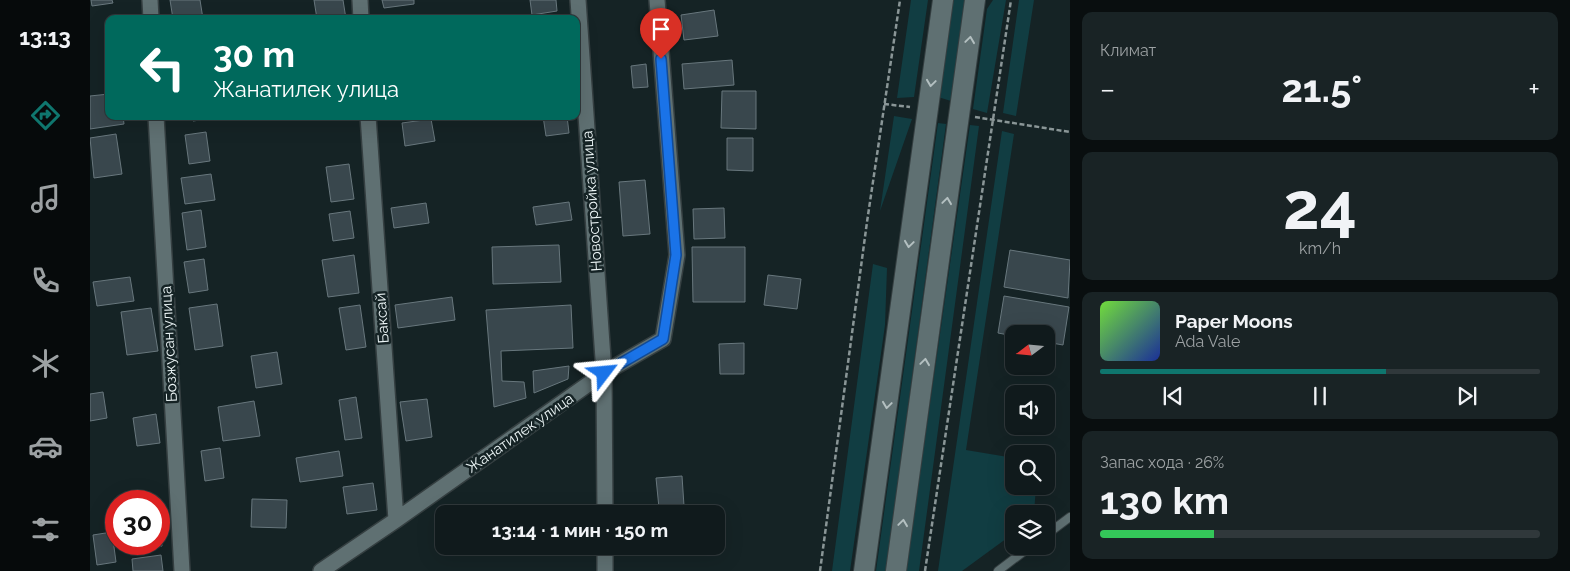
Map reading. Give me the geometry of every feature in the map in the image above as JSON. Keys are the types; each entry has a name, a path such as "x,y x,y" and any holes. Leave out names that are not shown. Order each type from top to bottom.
{"street":[{"path":"150,0 151,15"},
{"path":"360,0 361,15"},
{"name":"Новостройка улица","path":"578,0 579,15"},
{"name":"Жанатилек улица","path":"321,571 604,373 663,339 676,255 657,0"},
{"path":"864,571 943,0"},
{"path":"896,571 975,0"},
{"name":"Новостройка улица","path":"580,29 604,373 605,505"},
{"name":"Бозжусан улица","path":"156,120 182,571"},
{"name":"Баксай","path":"368,120 396,520"},
{"path":"605,555 605,571"}],"lane":[{"path":"1055,528 1070,517"},
{"path":"998,571 1019,555"}],"path":[{"path":"820,571 866,231 900,0"},
{"path":"924,571 1012,0"},
{"path":"994,120 1070,132"}],"shaded area":[{"path":"911,0 928,0 914,97 897,98"},
{"path":"952,0 965,0 951,101 938,97"},
{"path":"993,0 1006,0 987,113 973,109 987,9"},
{"path":"1019,0 1034,0 1016,116 1003,113"},
{"path":"894,116 912,119 880,211"},
{"path":"938,123 946,124 886,571 876,571"},
{"path":"970,125 979,126 919,571 906,571"},
{"path":"1002,131 1014,134 966,450 1005,456 1005,495 1035,495 1035,505 1005,505 1005,540 962,571 938,571"},
{"path":"873,264 887,268 885,325 850,571 832,571"}],"building":[{"path":"91,0 112,0 113,3 92,6"},
{"path":"170,0 200,0 202,15 172,15"},
{"path":"314,0 343,0 345,15 316,15"},
{"path":"382,0 414,0 414,4 384,8"},
{"path":"530,0 556,0 557,11 532,15"},
{"path":"714,10 718,36 684,40 681,15"},
{"path":"732,60 734,85 684,89 682,64"},
{"path":"646,64 648,87 633,88 631,66"},
{"path":"722,91 756,91 756,129 721,128"},
{"path":"105,94 105,120 124,120 124,124 90,129 90,96"},
{"path":"431,120 435,141 405,146 402,123"},
{"path":"544,120 567,120 569,133 546,136"},
{"path":"206,132 210,161 189,164 185,135"},
{"path":"116,134 122,174 94,178 90,138"},
{"path":"727,138 753,138 753,171 727,170"},
{"path":"349,164 354,199 331,202 326,167"},
{"path":"211,174 215,200 185,204 181,178"},
{"path":"645,180 650,234 623,236 619,182"},
{"path":"569,202 572,220 536,225 533,207"},
{"path":"426,203 429,223 394,228 391,208"},
{"path":"724,208 725,238 694,239 693,209"},
{"path":"201,210 206,247 187,250 182,213"},
{"path":"350,211 354,238 333,241 329,214"},
{"path":"559,245 561,282 493,284 492,247"},
{"path":"692,247 745,247 745,302 693,302"},
{"path":"1010,250 1070,260 1068,298 1004,287"},
{"path":"354,255 359,293 328,297 322,260"},
{"path":"204,259 208,290 189,293 184,262"},
{"path":"768,275 801,279 797,309 764,305"},
{"path":"130,277 134,301 97,306 93,282"},
{"path":"1004,296 1069,307 1063,345 1055,344 1055,325 1005,325 1005,334 998,333"},
{"path":"452,297 455,320 398,328 395,305"},
{"path":"217,304 223,346 195,350 189,308"},
{"path":"360,305 366,347 346,350 339,308"},
{"path":"571,305 573,348 501,351 502,381 524,382 526,398 494,407 486,310"},
{"path":"151,308 158,351 127,355 121,312"},
{"path":"744,343 744,374 720,374 719,344"},
{"path":"277,352 282,384 256,388 251,356"},
{"path":"569,366 568,379 534,393 533,371"},
{"path":"103,392 107,418 90,421 90,394"},
{"path":"356,397 362,438 345,440 339,400"},
{"path":"427,399 432,437 406,441 400,402"},
{"path":"254,401 260,436 223,441 218,407"},
{"path":"156,414 160,443 137,446 133,418"},
{"path":"220,448 224,478 205,481 201,451"},
{"path":"339,451 343,476 300,482 296,458"},
{"path":"682,476 684,505 659,505 656,478"},
{"path":"373,483 377,510 347,514 343,487"},
{"path":"252,499 287,500 286,528 251,527"},
{"path":"105,533 105,555 115,555 116,562 97,565 93,535"},
{"path":"161,555 163,571 133,571 132,559"}],"route":[{"path":"604,373 663,339 676,255 661,59"}]}
